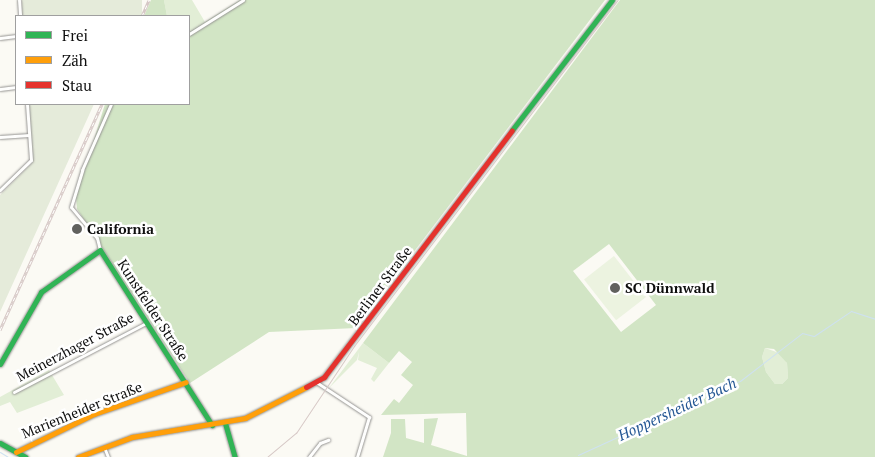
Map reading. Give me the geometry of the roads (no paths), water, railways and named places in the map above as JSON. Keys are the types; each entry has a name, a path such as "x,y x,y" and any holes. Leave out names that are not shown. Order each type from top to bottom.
{"main road":[{"name":"Berliner Straße","path":"78,457 142,434 225,423 262,411 316,382 338,359 612,0"},
{"name":"Kunstfelder Straße","path":"100,250 186,382 212,426"},
{"path":"0,364 41,292 100,250"},
{"name":"Marienheider Straße","path":"16,452 94,414 186,382"},
{"path":"225,423 235,457"},
{"path":"0,442 25,457"}],"street":[{"path":"19,0 20,15"},
{"path":"190,33 243,0"},
{"path":"0,38 15,36"},
{"path":"0,89 15,87"},
{"path":"0,190 31,160 27,105"},
{"name":"Kunstfelder Straße","path":"100,250 97,238 73,210 77,182 112,105"},
{"path":"0,137 29,135"},
{"name":"Meinerzhager Straße","path":"14,392 147,322"},
{"path":"316,382 369,417 357,457"},
{"path":"309,457 320,443 328,440"},
{"path":"104,447 108,457"}],"waterway":[{"name":"Hoppersheider Bach","path":"578,455 740,381 802,333 814,336 851,311 875,319"},
{"path":"0,452 8,457"}],"tram line":[{"path":"267,457 296,433 354,346 618,0"}],"railway":[{"path":"142,15 149,0"},
{"path":"0,330 102,105"}],"place":[{"name":"California","path":"77,229"},
{"name":"SC Dünnwald","path":"615,288"}]}
